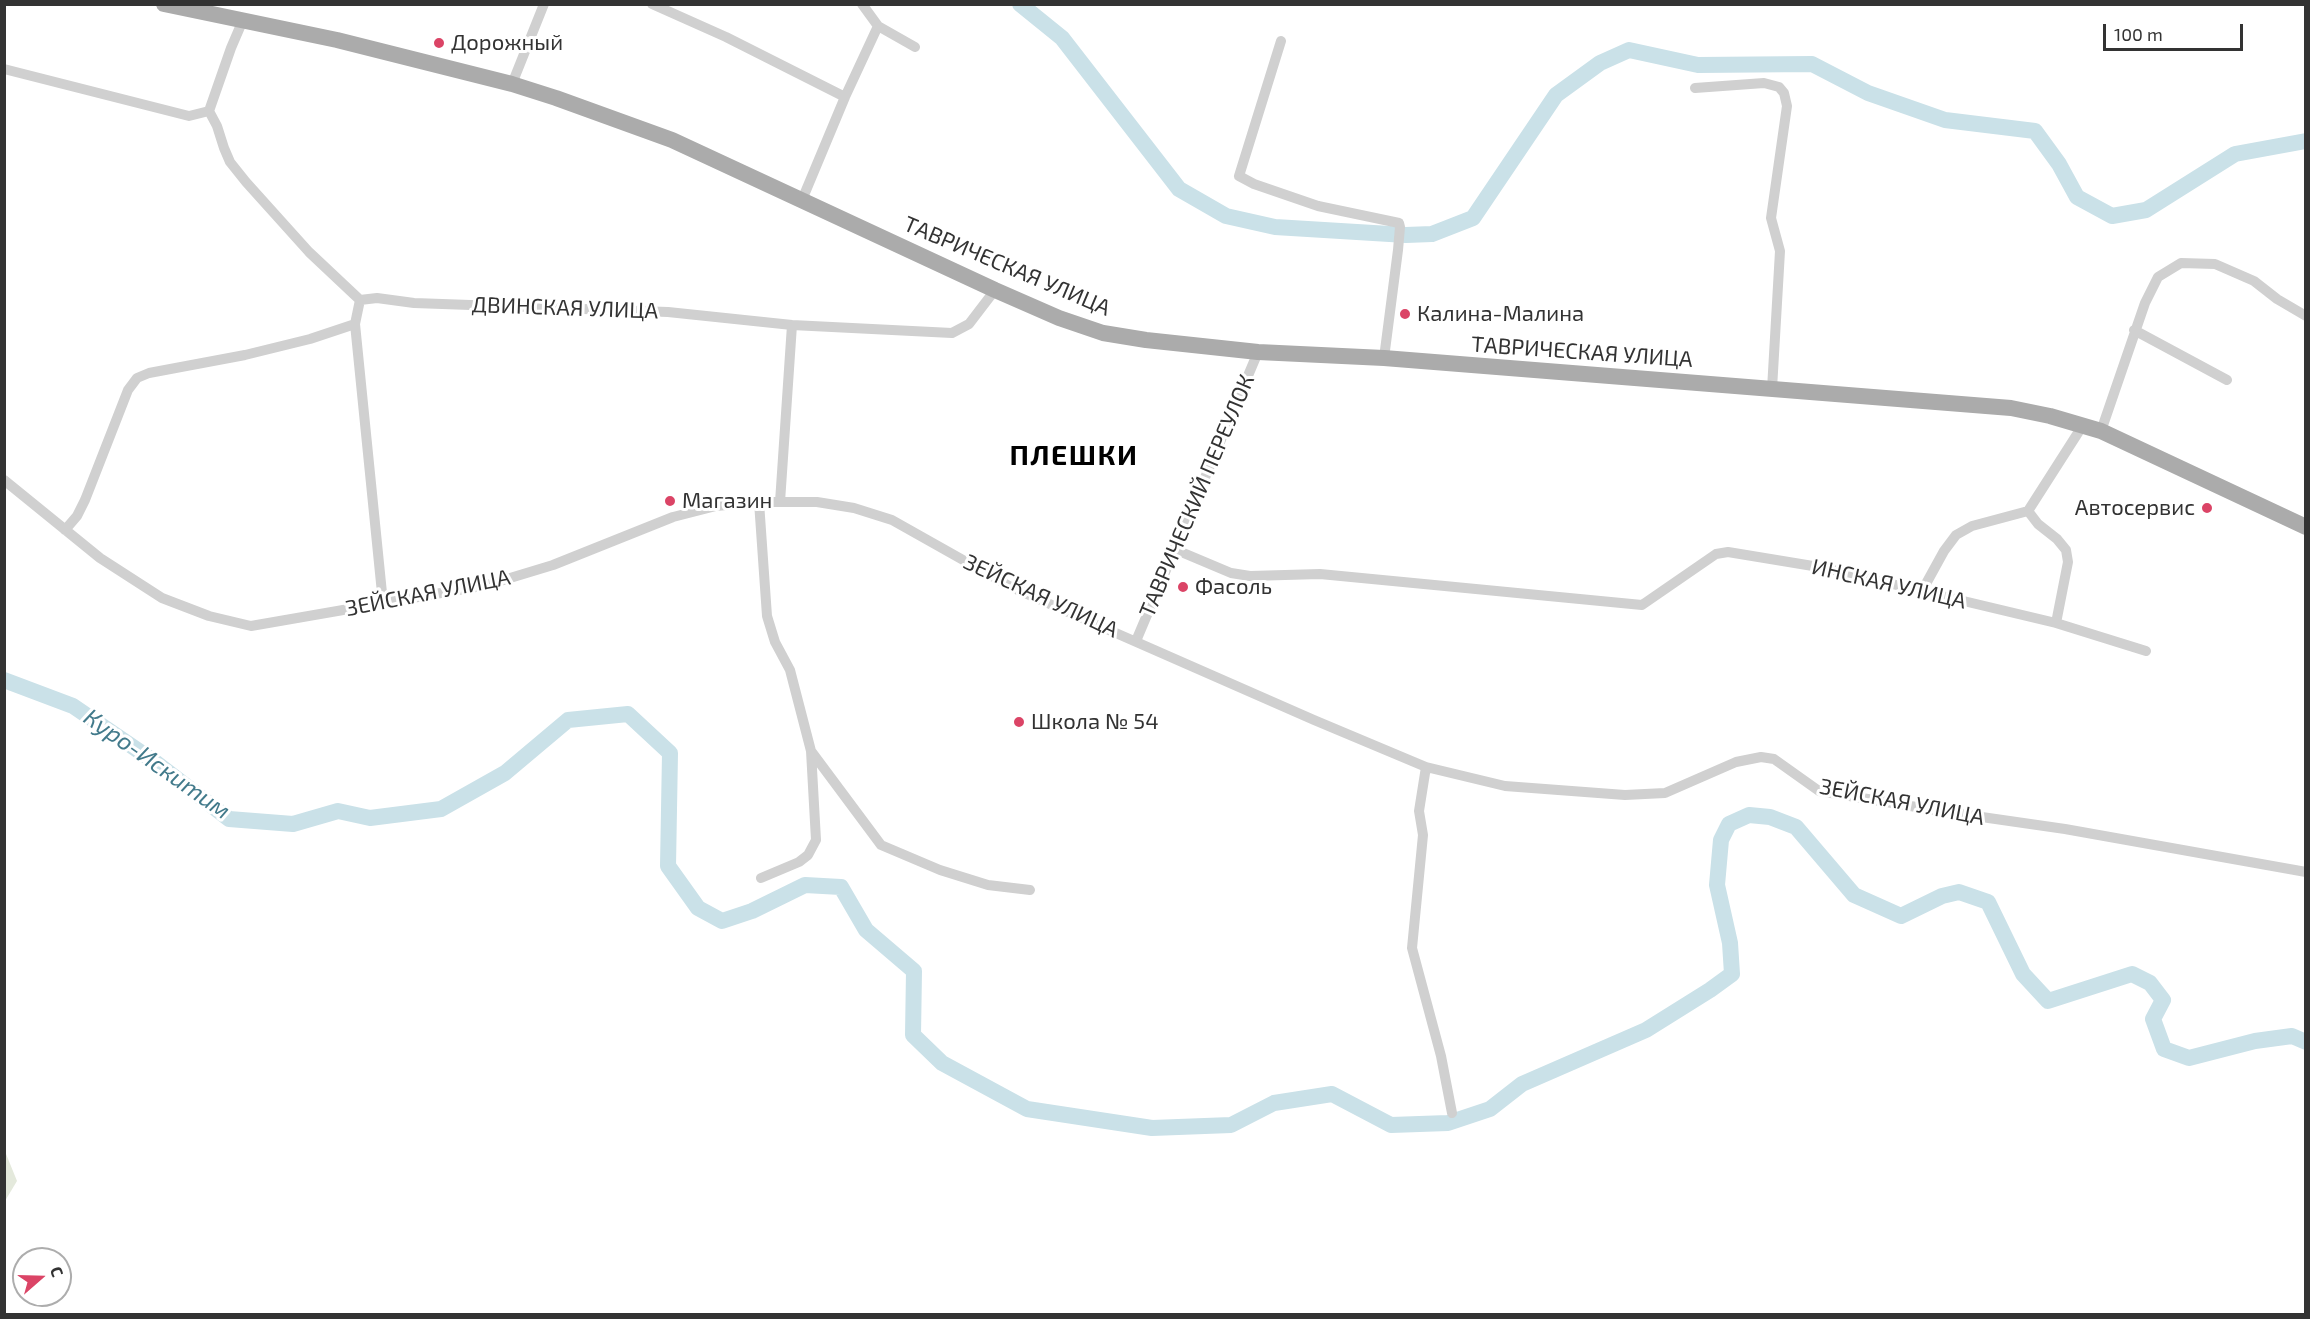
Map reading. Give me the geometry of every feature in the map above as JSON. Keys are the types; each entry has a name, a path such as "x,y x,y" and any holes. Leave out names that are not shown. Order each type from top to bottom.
{"main road":[{"name":"ТАВРИЧЕСКАЯ УЛИЦА","path":"164,4 218,9 243,20 348,42 512,84 556,98 672,140 995,290 1059,318 1103,333 1258,352 1384,358 2011,408 2101,431 2306,527"}],"street":[{"path":"512,84 544,4"},
{"path":"652,4 845,97"},
{"path":"862,4 878,26 915,47"},
{"path":"243,20 209,111 230,162 309,252 360,300 354,324 383,603"},
{"path":"802,200 845,97 878,26"},
{"path":"1281,41 1239,176 1254,184 1318,206 1399,223 1398,250 1384,358"},
{"path":"4,69 189,116 209,111"},
{"path":"1695,88 1772,84 1779,87 1786,100 1771,218 1780,251 1772,389"},
{"path":"2101,431 2134,330 2158,277 2181,263 2215,264 2254,281 2277,299 2306,316"},
{"name":"ДВИНСКАЯ УЛИЦА","path":"360,300 377,298 414,303 668,312 792,325 952,333 969,324 995,290"},
{"path":"65,530 77,516 85,500 128,390 137,378 149,373 310,339 354,324"},
{"path":"780,502 792,325"},
{"path":"2134,330 2227,380"},
{"name":"ТАВРИЧЕСКИЙ ПЕРЕУЛОК","path":"1136,641 1258,352"},
{"path":"1922,591 1944,551 1956,535 1972,526 2028,511 2083,425"},
{"name":"ЗЕЙСКАЯ УЛИЦА","path":"4,480 100,558 162,598 209,616 251,626 488,585 553,565 673,517 716,506 759,502 817,502 854,508 892,520 1011,587 1426,767 1505,786 1625,795 1665,793 1736,762 1761,757 1774,759 1819,790 2065,829 2306,872"},
{"path":"759,502 767,616 775,642 790,670 811,751 816,840 814,848 799,862 760,878"},
{"path":"2028,511 2038,524 2057,539 2066,550 2068,562 2056,623"},
{"name":"ИНСКАЯ УЛИЦА","path":"1174,549 1231,573 1250,576 1320,574 1642,605 1716,554 1728,552 1825,568 2056,623 2146,651"},
{"path":"811,751 880,845 949,873 988,885 1030,890"},
{"path":"1426,767 1419,811 1423,835 1412,948 1441,1056 1452,1113"}],"shaded area":[{"path":"4,1149 17,1181 5,1201 4,1201"}],"waterway":[{"path":"1020,4 1062,38 1179,189 1226,216 1275,227 1406,235 1432,234 1473,218 1556,95 1600,63 1629,50 1698,65 1812,64 1868,93 1945,120 2035,131 2059,164 2077,197 2112,216 2146,210 2235,154 2306,141"},
{"name":"Куро-Искитим","path":"4,680 73,706 155,762 229,819 293,824 338,811 370,818 441,809 505,773 568,720 628,714 670,753 668,866 698,908 722,921 752,911 805,885 841,887 866,930 914,971 913,1035 942,1063 1027,1109 1152,1128 1231,1125 1274,1103 1332,1094 1391,1125 1448,1123 1490,1109 1522,1084 1646,1030 1732,974 1730,943 1717,885 1721,840 1729,824 1749,815 1770,817 1796,827 1854,895 1901,916 1942,896 1959,892 1988,902 2023,974 2048,1001 2132,974 2150,983 2163,1000 2153,1019 2164,1049 2189,1058 2255,1041 2292,1036 2306,1042"}],"place":[{"name":"Дорожный","path":"439,43"},
{"name":"Калина-Малина","path":"1405,314"},
{"name":"Магазин","path":"670,501"},
{"name":"Автосервис","path":"2207,508"},
{"name":"Фасоль","path":"1183,587"},
{"name":"Школа № 54","path":"1019,722"}],"district":[{"name":"ПЛЕШКИ","path":"1074,456"}]}
